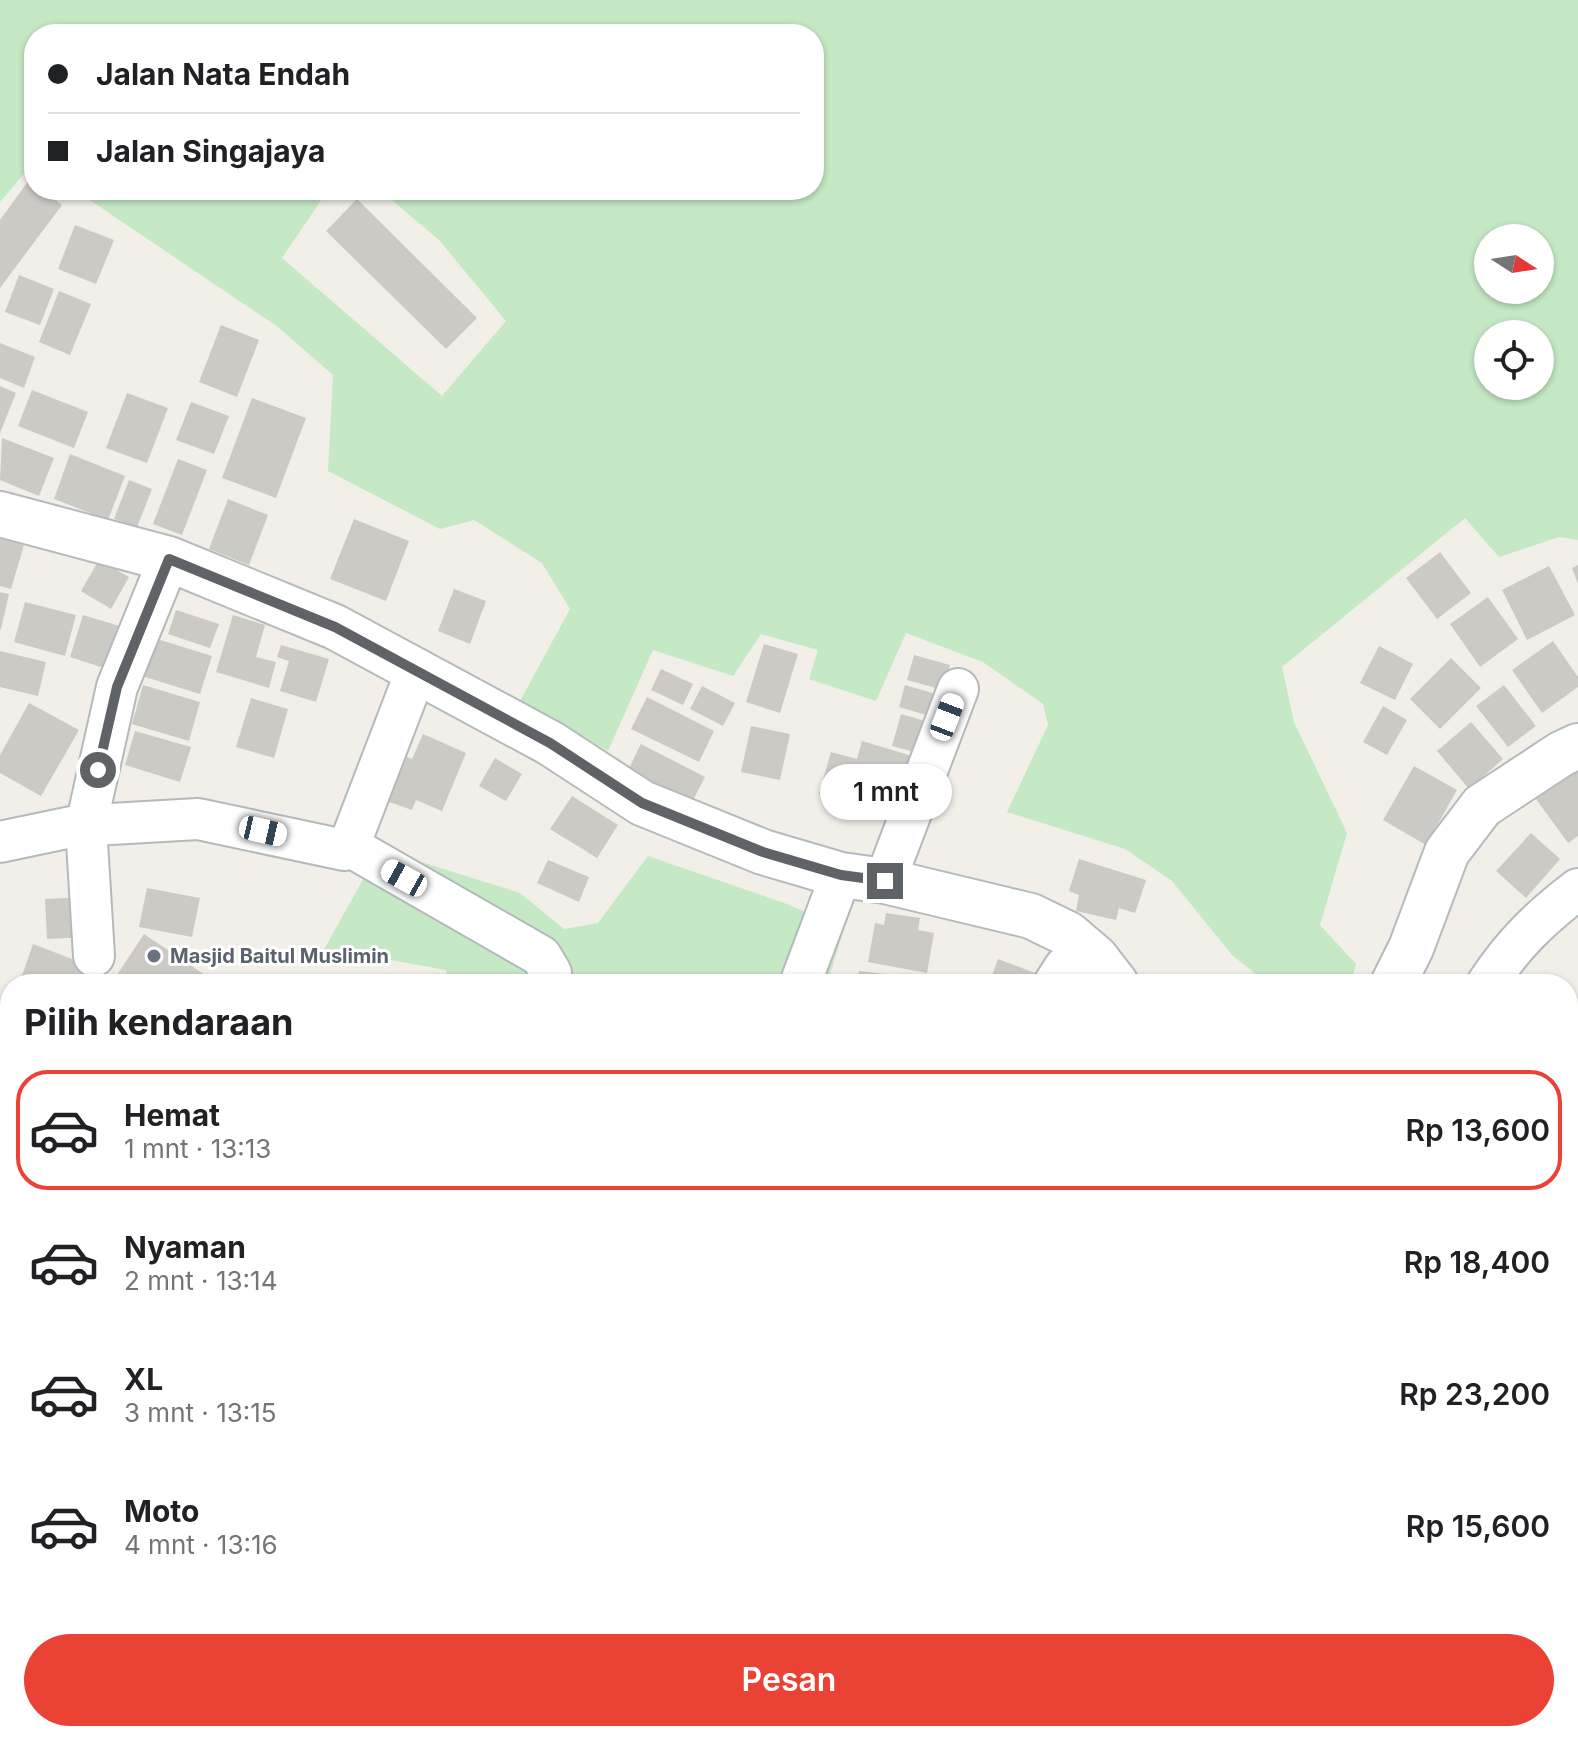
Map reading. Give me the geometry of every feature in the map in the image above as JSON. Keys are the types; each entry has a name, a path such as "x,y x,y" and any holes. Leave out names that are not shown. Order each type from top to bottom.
{"street":[{"path":"0,514 169,559 335,627 550,743 642,803 763,852 841,875 885,881 1031,916 1068,934 1096,958 1108,974"},
{"path":"94,956 86,826 117,687 169,559"},
{"path":"0,842 86,826 198,819 238,825 344,850 349,846 417,669"},
{"path":"885,881 958,689"},
{"path":"1398,974 1447,852 1482,806 1578,746"},
{"path":"349,846 541,956 551,974"},
{"path":"804,974 841,875"},
{"path":"1493,974 1508,951 1555,906 1578,889"},
{"path":"1060,974 1064,968 1071,968 1083,974"}],"green space":[{"path":"0,0 1578,0 1578,540 1559,537 1499,557 1465,518 1282,667 1294,722 1347,833 1320,925 1356,964 1353,974 1256,974 1232,955 1172,881 1125,849 1007,812 1048,725 1043,704 983,662 906,633 876,701 809,679 818,650 761,634 733,676 653,650 608,751 520,701 570,609 542,563 474,520 440,529 328,471 333,375 278,327 90,200 321,200 282,258 442,396 506,321 439,240 392,200 824,200 824,24 24,24 24,174 0,202"},
{"path":"380,849 520,893 564,929 598,923 648,856 787,904 844,929 830,974 447,974 446,970 374,957 317,962"}],"building":[{"path":"24,187 24,200 55,200 62,205 0,288 0,220"},
{"path":"358,200 477,318 446,349 326,231"},
{"path":"75,225 114,240 96,284 58,269"},
{"path":"19,275 54,289 40,325 5,312"},
{"path":"59,291 91,304 70,355 39,342"},
{"path":"221,325 259,340 237,397 199,382"},
{"path":"0,343 35,357 24,388 0,378"},
{"path":"0,386 16,393 0,433"},
{"path":"32,390 88,412 74,448 18,426"},
{"path":"127,393 168,408 147,463 106,448"},
{"path":"252,398 306,418 276,498 222,478"},
{"path":"191,402 229,416 214,454 176,440"},
{"path":"2,438 54,458 39,496 0,480"},
{"path":"70,454 125,476 108,520 54,499"},
{"path":"178,459 207,470 182,535 153,524"},
{"path":"129,480 152,489 137,527 114,519"},
{"path":"228,499 268,515 249,565 209,549"},
{"path":"354,519 409,541 386,601 330,579"},
{"path":"0,538 24,545 11,589 0,586"},
{"path":"1440,552 1471,593 1437,619 1406,578"},
{"path":"99,560 129,577 111,609 81,591"},
{"path":"1578,565 1578,584 1572,568"},
{"path":"1549,566 1575,615 1527,640 1502,590"},
{"path":"454,589 486,601 470,644 438,631"},
{"path":"0,592 9,594 1,629 0,629"},
{"path":"1488,597 1518,639 1480,667 1450,624"},
{"path":"25,602 76,615 65,656 14,642"},
{"path":"176,610 219,624 210,648 168,634"},
{"path":"83,615 126,628 113,671 70,657"},
{"path":"233,615 265,625 256,657 276,662 269,688 216,672"},
{"path":"154,638 212,656 200,694 142,676"},
{"path":"1553,641 1578,677 1578,687 1542,713 1512,670"},
{"path":"764,644 798,654 780,713 746,702"},
{"path":"281,645 329,659 316,702 280,691 289,661 277,657"},
{"path":"1379,646 1413,664 1395,700 1360,683"},
{"path":"0,651 46,662 38,696 0,687"},
{"path":"914,655 950,665 943,690 907,680"},
{"path":"1451,658 1481,688 1440,729 1410,699"},
{"path":"661,669 693,684 683,705 651,690"},
{"path":"143,685 200,702 189,741 132,724"},
{"path":"905,685 939,695 933,717 899,707"},
{"path":"1504,685 1536,726 1508,747 1476,706"},
{"path":"702,686 735,703 723,726 690,709"},
{"path":"647,697 714,731 699,762 631,729"},
{"path":"251,698 288,709 274,758 236,747"},
{"path":"29,703 79,730 41,796 0,773 0,755"},
{"path":"1383,706 1407,720 1387,755 1363,742"},
{"path":"901,714 932,723 922,754 892,746"},
{"path":"1471,722 1503,759 1469,789 1437,751"},
{"path":"751,726 790,734 780,780 741,772"},
{"path":"135,731 191,747 180,782 125,765"},
{"path":"423,734 466,753 442,811 416,800 412,810 378,798 395,753 412,759"},
{"path":"862,741 919,758 901,819 819,794 831,752 857,759"},
{"path":"641,744 705,777 691,804 628,770"},
{"path":"495,758 522,774 506,801 479,786"},
{"path":"1414,766 1457,790 1426,845 1383,820"},
{"path":"1578,767 1578,836 1568,843 1536,799"},
{"path":"572,796 618,825 597,858 550,829"},
{"path":"1531,833 1560,859 1526,898 1496,871"},
{"path":"1079,859 1146,880 1135,913 1119,908 1116,920 1076,911 1079,895 1069,891"},
{"path":"548,860 589,877 579,902 537,883"},
{"path":"147,888 200,898 192,937 139,927"},
{"path":"86,897 87,937 47,939 45,899"},
{"path":"886,913 920,918 918,930 934,933 927,973 868,962 875,923 884,925"},
{"name":"Masjid Baitul Muslimin","path":"144,934 204,974 118,974"},
{"path":"33,944 106,972 105,974 22,974"},
{"path":"998,959 1038,974 993,974"}],"place":[{"name":"Masjid Baitul Muslimin","path":"154,956"}],"route":[{"path":"98,770 117,687 169,559 335,627 417,669 550,743 642,803 763,852 841,875 885,881"}]}
